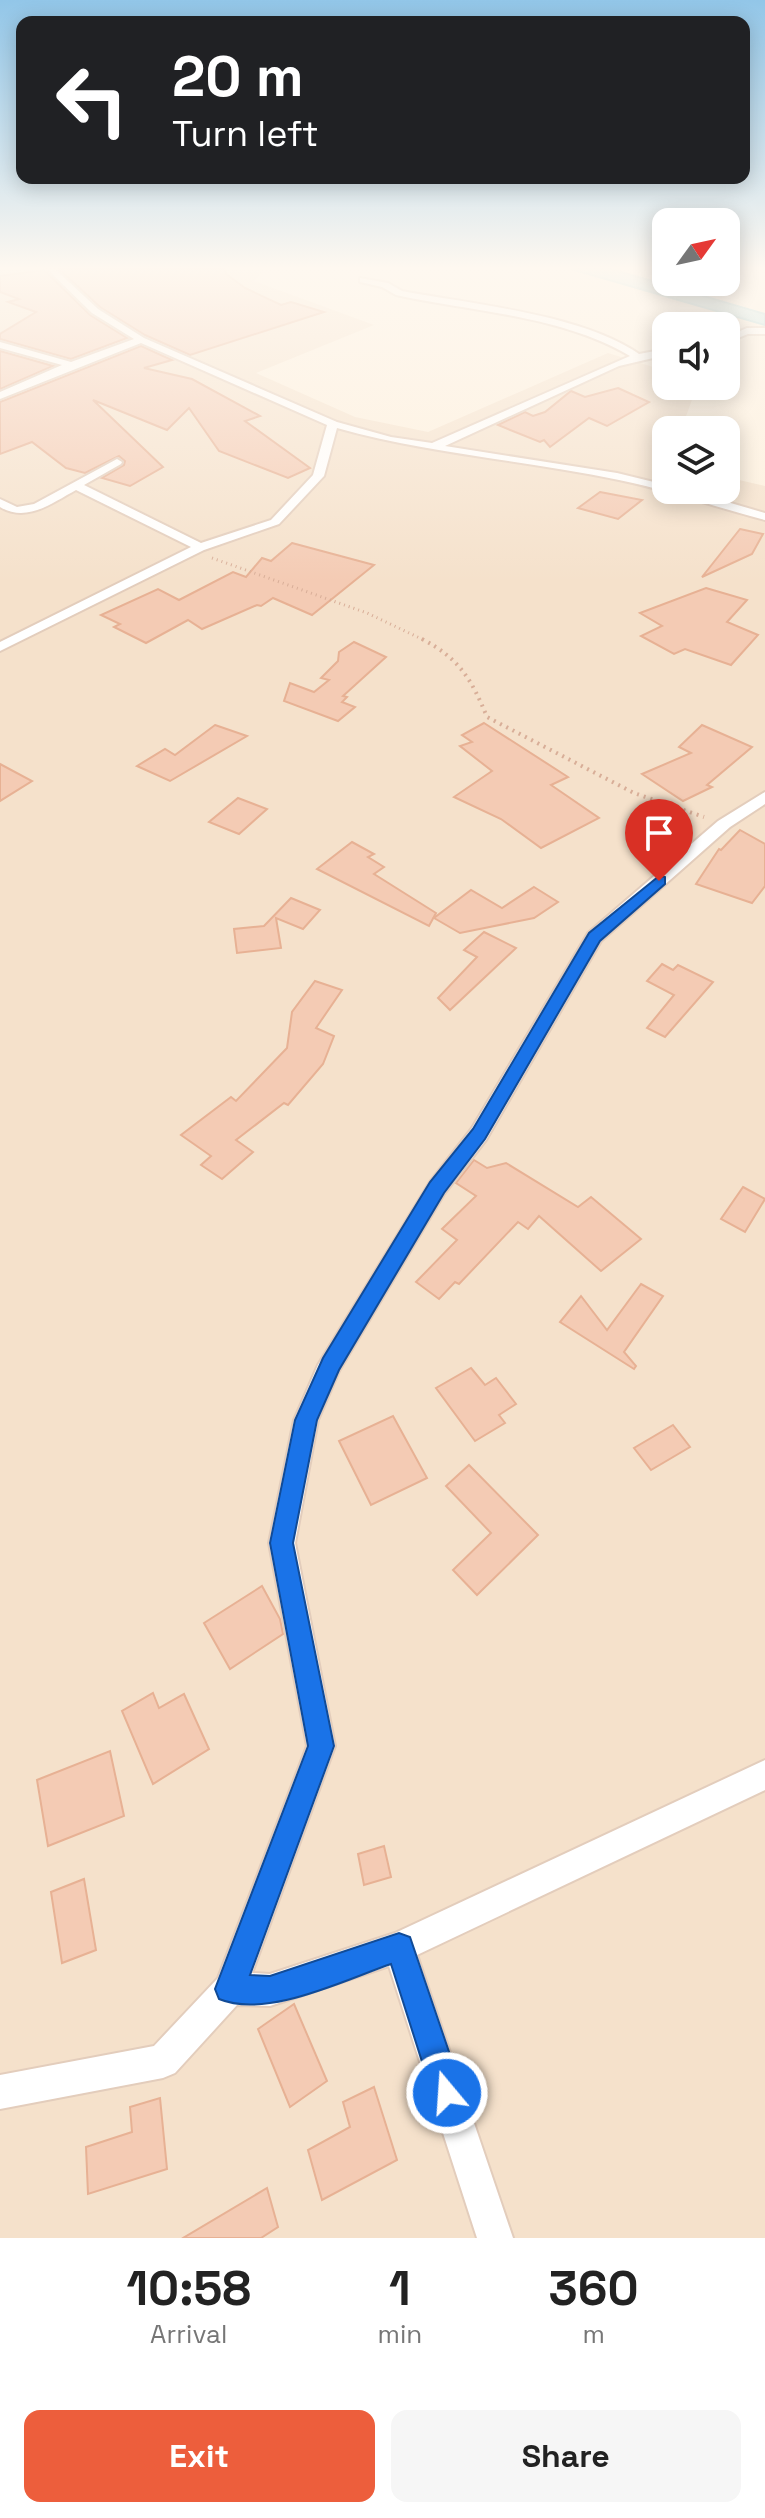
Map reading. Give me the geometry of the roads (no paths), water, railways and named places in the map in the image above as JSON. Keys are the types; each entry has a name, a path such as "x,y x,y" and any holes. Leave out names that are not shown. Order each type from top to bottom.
{"street":[{"path":"0,396 52,373"},
{"path":"217,373 333,424 390,440 617,476 652,485"},
{"path":"431,448 595,373"},
{"path":"0,647 200,547 275,522 318,476 333,424"},
{"path":"0,502 15,511 37,507 117,462"},
{"path":"74,484 200,547"},
{"path":"721,504 765,517"},
{"path":"0,2092 163,2061 230,1989 321,1746 282,1543 306,1420 330,1365 437,1188 479,1134 594,937 724,824 765,797"},
{"path":"230,1989 270,1990 399,1947 765,1775"},
{"path":"399,1947 495,2238"}]}
